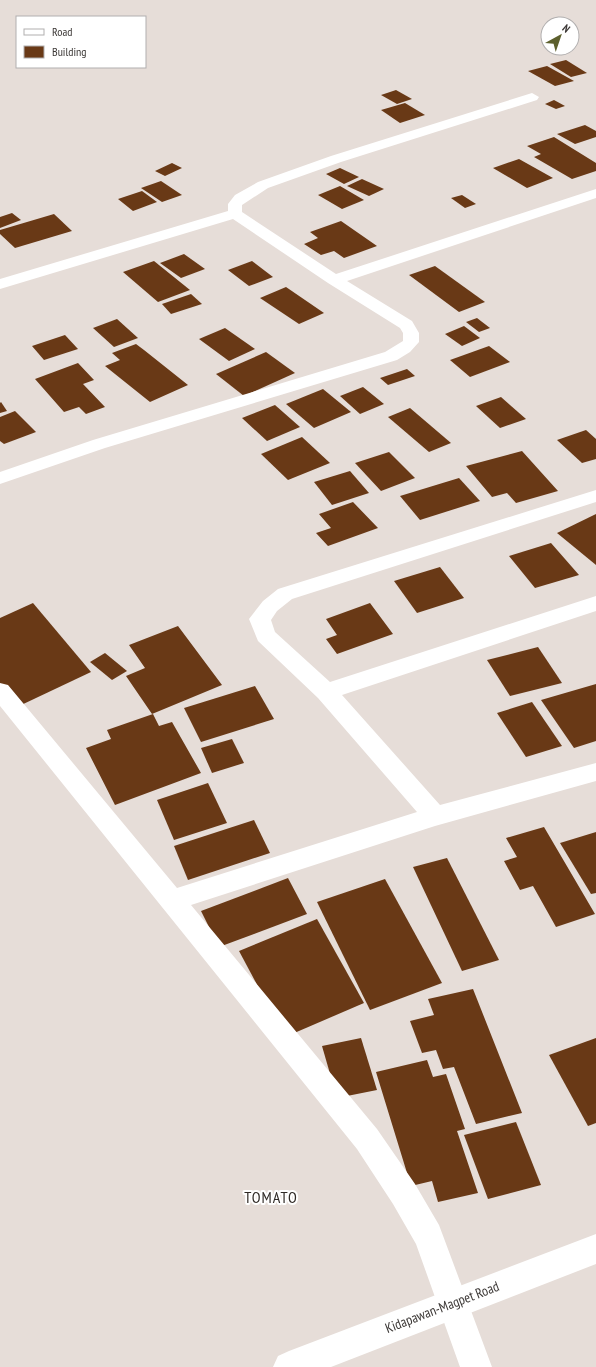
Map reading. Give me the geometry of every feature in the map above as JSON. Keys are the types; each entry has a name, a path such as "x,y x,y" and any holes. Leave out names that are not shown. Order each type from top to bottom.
{"street":[{"path":"235,214 235,204 240,198 270,182 425,130 532,97"},
{"path":"334,280 596,193"},
{"path":"0,478 98,444 391,356 411,342 411,333 406,326 235,214"},
{"path":"0,284 235,214"},
{"path":"435,816 326,692 266,636 260,619 270,606 285,594 596,496"},
{"path":"326,692 596,603"},
{"path":"0,691 367,1139 404,1194 428,1236 476,1367"},
{"path":"171,901 435,816 596,772"},
{"name":"Kidapawan-Magpet Road","path":"289,1367 596,1249"}],"building":[{"path":"566,60 587,73 571,77 550,64"},
{"path":"547,66 574,81 555,86 528,71"},
{"path":"396,90 412,99 397,104 381,95"},
{"path":"554,100 565,106 556,109 545,104"},
{"path":"405,103 425,115 400,123 381,110"},
{"path":"585,125 596,131 596,137 575,144 557,134"},
{"path":"554,137 596,163 596,171 572,179 534,157 541,154 527,146"},
{"path":"519,159 553,178 527,188 493,168"},
{"path":"172,163 182,168 165,176 155,171"},
{"path":"340,168 359,177 344,184 326,174"},
{"path":"362,179 384,189 369,196 347,186"},
{"path":"161,181 182,195 162,202 141,188"},
{"path":"340,186 364,200 342,209 318,195"},
{"path":"142,191 157,202 133,211 118,199"},
{"path":"462,195 476,204 465,208 451,198"},
{"path":"12,213 21,220 0,228 0,217"},
{"path":"54,214 72,231 15,248 0,234 0,230"},
{"path":"341,221 377,246 344,258 334,251 321,255 304,244 318,238 310,232"},
{"path":"184,254 205,269 181,278 160,263"},
{"path":"154,261 190,290 158,302 123,272"},
{"path":"252,261 273,277 249,286 228,270"},
{"path":"435,266 485,302 459,312 409,275"},
{"path":"286,287 324,313 299,324 260,298"},
{"path":"191,294 202,304 171,314 162,304"},
{"path":"477,318 490,328 479,332 466,322"},
{"path":"117,319 138,338 114,347 93,328"},
{"path":"464,326 480,338 462,346 445,334"},
{"path":"225,328 255,349 229,361 199,339"},
{"path":"65,335 78,349 44,360 32,346"},
{"path":"136,344 188,385 150,402 105,366 120,360 112,353"},
{"path":"489,346 510,362 470,377 450,360"},
{"path":"266,352 295,373 244,396 216,374"},
{"path":"78,363 94,380 83,384 105,407 86,414 79,407 64,412 35,379"},
{"path":"407,369 415,376 388,385 380,378"},
{"path":"363,387 384,404 360,414 340,396"},
{"path":"323,389 351,412 314,428 286,404"},
{"path":"501,397 526,419 500,428 476,406"},
{"path":"1,402 7,411 0,413 0,403"},
{"path":"275,405 300,427 267,441 242,418"},
{"path":"410,408 451,443 429,452 388,417"},
{"path":"15,411 36,432 4,444 0,441 0,417"},
{"path":"586,430 596,439 596,459 582,463 557,440"},
{"path":"302,437 330,463 288,480 261,454"},
{"path":"522,451 558,491 516,503 507,493 492,497 466,466"},
{"path":"389,452 415,478 381,491 355,463"},
{"path":"350,471 369,493 332,505 314,482"},
{"path":"459,478 480,501 420,520 400,496"},
{"path":"353,502 378,528 328,546 316,533 331,528 319,514"},
{"path":"596,514 596,565 557,533"},
{"path":"551,543 579,575 535,588 509,556"},
{"path":"440,567 464,598 417,613 394,581"},
{"path":"33,603 91,672 17,707 0,685 0,618"},
{"path":"370,603 393,634 337,654 326,639 337,635 326,619"},
{"path":"178,626 222,685 152,714 126,676 145,668 129,645"},
{"path":"538,647 562,683 510,696 487,660"},
{"path":"105,653 127,671 112,680 90,662"},
{"path":"596,684 596,741 574,748 541,700"},
{"path":"255,686 274,719 201,742 184,708"},
{"path":"532,702 562,746 526,757 497,713"},
{"path":"153,714 159,726 172,722 201,773 115,805 86,748 111,739 107,730"},
{"path":"232,739 244,763 212,773 201,748"},
{"path":"208,783 227,823 174,840 157,800"},
{"path":"254,820 270,853 188,880 174,846"},
{"path":"544,827 595,914 556,927 533,886 520,890 504,861 517,857 506,838"},
{"path":"596,832 596,893 591,894 560,843"},
{"path":"447,858 499,960 462,971 413,867"},
{"path":"288,878 307,914 219,947 201,911"},
{"path":"385,879 442,983 370,1010 317,902"},
{"path":"317,919 364,1003 285,1037 239,951"},
{"path":"473,989 522,1113 476,1124 454,1067 443,1069 436,1050 422,1053 410,1021 434,1015 428,999"},
{"path":"361,1038 377,1090 337,1098 322,1046"},
{"path":"596,1038 596,1123 588,1126 549,1055"},
{"path":"427,1060 433,1077 446,1074 465,1129 457,1131 478,1193 438,1202 432,1181 411,1186 376,1072"},
{"path":"516,1122 541,1185 488,1199 464,1135"}],"district":[{"name":"TOMATO","path":"271,1197"}]}
